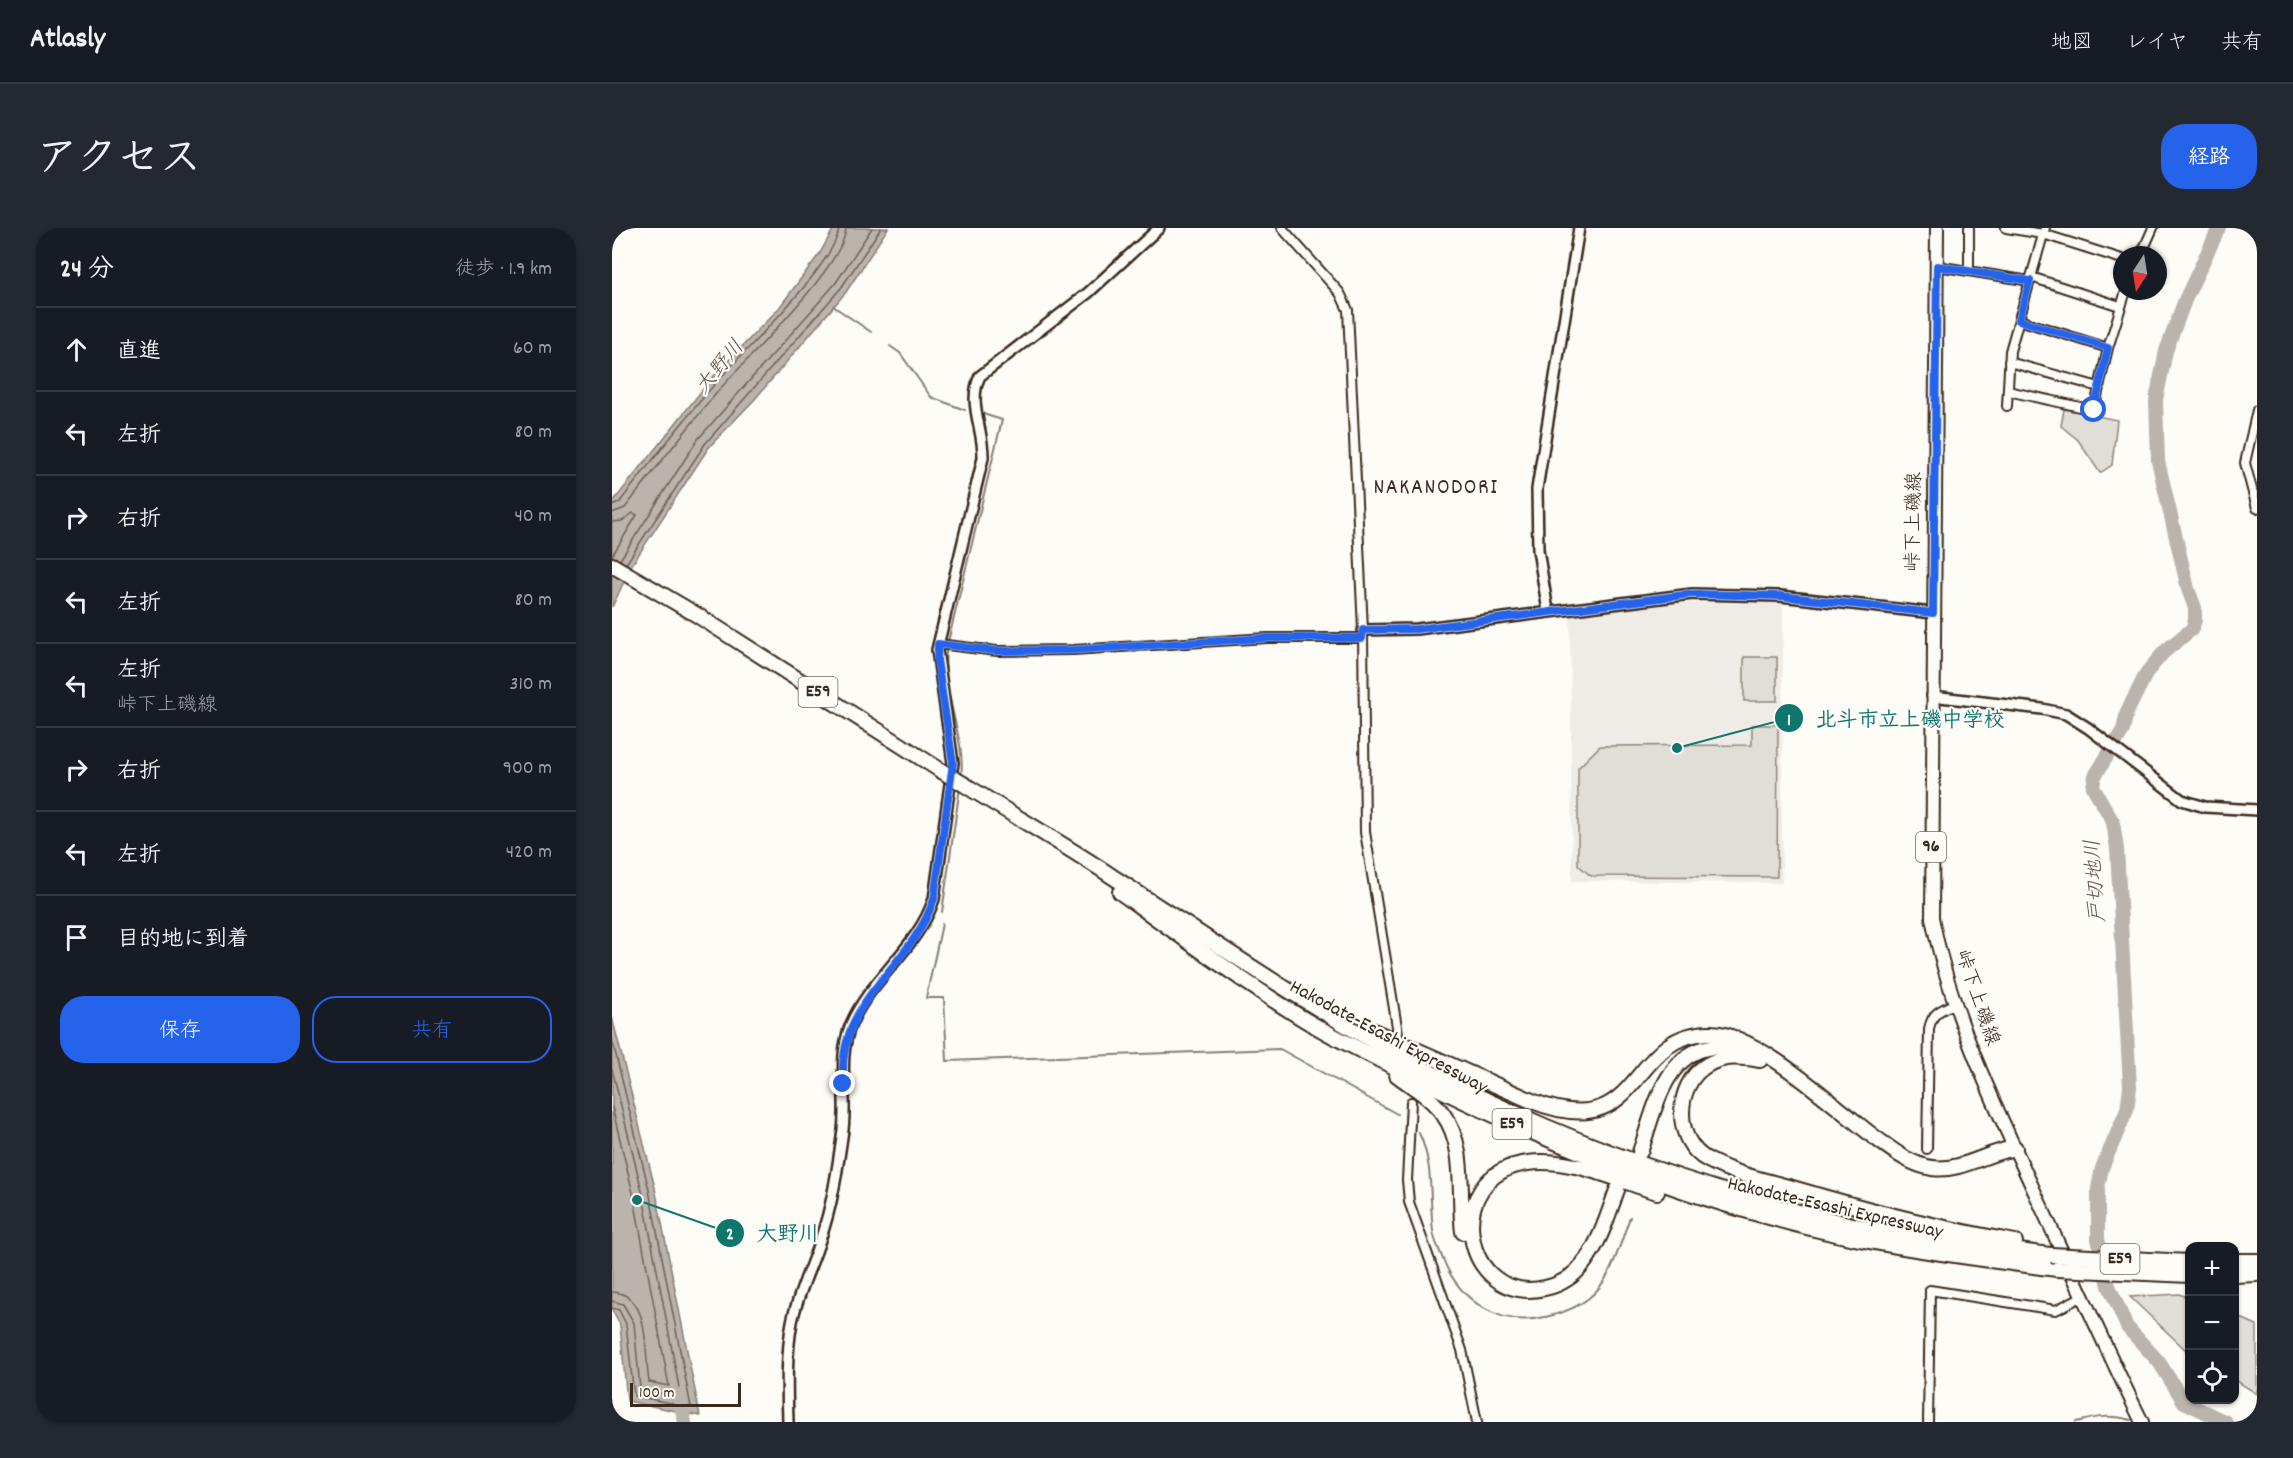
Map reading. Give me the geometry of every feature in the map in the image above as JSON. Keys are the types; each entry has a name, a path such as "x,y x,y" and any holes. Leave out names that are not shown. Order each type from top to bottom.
{"highway":[{"name":"Hakodate-Esashi Expressway","path":"612,565 697,615 1110,875 1267,978 1417,1064 1520,1114 1643,1164 1739,1196 1869,1228 1945,1242 2185,1266"},
{"name":"Hakodate-Esashi Expressway","path":"1031,827 1196,946 1289,1009 1372,1056 1514,1126 1599,1161 1682,1191 1799,1225 1944,1255 2057,1269 2185,1267"},
{"path":"1267,978 1384,1037 1556,1111 1586,1114 1607,1106 1628,1089 1654,1058 1681,1039 1711,1033 1733,1036 1769,1057 1886,1145 1917,1164 1943,1169 1961,1166 1998,1151 2015,1148"},
{"path":"1733,1036 1706,1039 1689,1045 1670,1059 1658,1078 1636,1150 1673,1069 1702,1048 1726,1046 1743,1050 1760,1060 1884,1154 1920,1174 1952,1176 1971,1171 2002,1158 2015,1148"},
{"path":"1372,1056 1444,1114 1458,1150 1464,1242 1481,1276 1497,1288 1514,1296 1537,1299 1571,1287 1596,1258 1621,1191 1582,1266 1556,1286 1536,1290 1516,1287 1498,1280 1476,1253 1471,1240 1470,1218 1476,1199 1485,1185 1497,1174 1512,1166 1527,1163 1564,1164 1676,1197 1799,1225"},
{"path":"1760,1060 1737,1057 1720,1059 1706,1065 1688,1084 1682,1106 1682,1120 1693,1147 1704,1158 1724,1168 1891,1216 2049,1251"},
{"path":"2239,1262 2257,1261"},
{"path":"2239,1275 2257,1274"}],"main road":[{"name":"峠下上磯線","path":"1937,228 1932,918 1954,1004 2015,1148 2142,1422"}],"street":[{"path":"788,1422 787,1366 792,1324 798,1295 826,1221 835,1180 844,1124 842,1067 847,1039 857,1014 903,952 927,915 934,899 953,763 937,660 944,646 983,458 983,445 973,397 980,376 1088,294 1159,228"},
{"path":"1282,228 1340,293 1348,310 1362,634 1365,832 1398,1033"},
{"path":"1548,611 1538,550 1537,489 1579,228"},
{"path":"1969,228 1969,271"},
{"path":"2006,228 2044,231 2113,257"},
{"path":"2145,246 2153,228"},
{"path":"2007,406 2009,362 2044,231"},
{"path":"1937,266 2030,279 2120,306"},
{"path":"2008,392 2094,410 2108,348 2122,300"},
{"path":"2019,320 2108,348"},
{"path":"2009,362 2099,387"},
{"path":"2257,410 2245,463 2257,508"},
{"path":"944,646 997,651 1062,650 1362,634 1692,594 1780,596 1933,613"},
{"path":"1932,696 2051,710 2078,721 2182,800 2197,806 2257,810"},
{"path":"1927,1149 1929,1029 1932,1017 1938,1011 1954,1004"},
{"path":"1411,1102 1407,1180 1409,1202 1462,1350 1477,1422"},
{"path":"1928,1422 1930,1290 2056,1310 2083,1296"}],"shaded area":[{"path":"2064,409 2117,420 2112,465 2100,473 2078,440 2061,426"},
{"path":"1783,602 1782,883 1572,881 1570,615 1678,603"},
{"path":"1744,657 1777,657 1777,701 1744,701"},
{"path":"1752,725 1778,725 1777,877 1591,876 1578,865 1578,768 1600,746 1752,745"},
{"path":"2179,1294 2185,1296 2185,1349 2130,1297"},
{"path":"2239,1317 2257,1325 2257,1394 2239,1383"}],"water":[{"path":"834,228 888,228 846,292 755,399 709,447 633,563 612,607 612,503 711,379 779,308 820,253"},
{"path":"612,1017 655,1188 700,1416 627,1401 620,1325 612,1310"}],"waterway":[{"name":"戸切地川","path":"2219,228 2185,300 2166,351 2156,400 2158,461 2188,589 2195,608 2195,620 2192,629 2164,652 2147,672 2127,712 2123,730 2095,776 2093,787 2113,822 2117,849 2130,1087 2127,1110 2102,1168 2098,1188 2098,1239 2109,1286 2127,1327 2159,1362 2184,1402 2226,1422"},
{"path":"833,306 871,332"},
{"path":"890,346 900,353 931,397 965,410"},
{"path":"948,642 1002,420 983,414"},
{"path":"947,647 946,678 960,746 961,778"},
{"path":"942,912 960,787"},
{"path":"942,924 926,998 944,998 947,1061 1280,1049 1397,1114"},
{"path":"1419,1133 1429,1169 1435,1241 1449,1272 1459,1286 1470,1298 1496,1314 1511,1318 1545,1317 1566,1311 1582,1303 1604,1282 1630,1217"},
{"name":"大野川","path":"678,1395 685,1422"},
{"path":"2076,1422 2104,1417 2131,1420"}],"place":[{"name":"北斗市立上磯中学校","path":"1677,748"},
{"name":"大野川","path":"637,1200"}],"district":[{"name":"NAKANODORI","path":"1436,488"}],"route":[{"path":"843,1084 843,1055 850,1026 867,998 903,952 927,915 934,899 953,763 937,660 938,644 997,651 1073,650 1267,638 1362,638 1363,630 1386,632 1417,629 1692,594 1780,596 1933,613 1937,266 2030,281 2019,320 2108,348 2094,410"}]}
